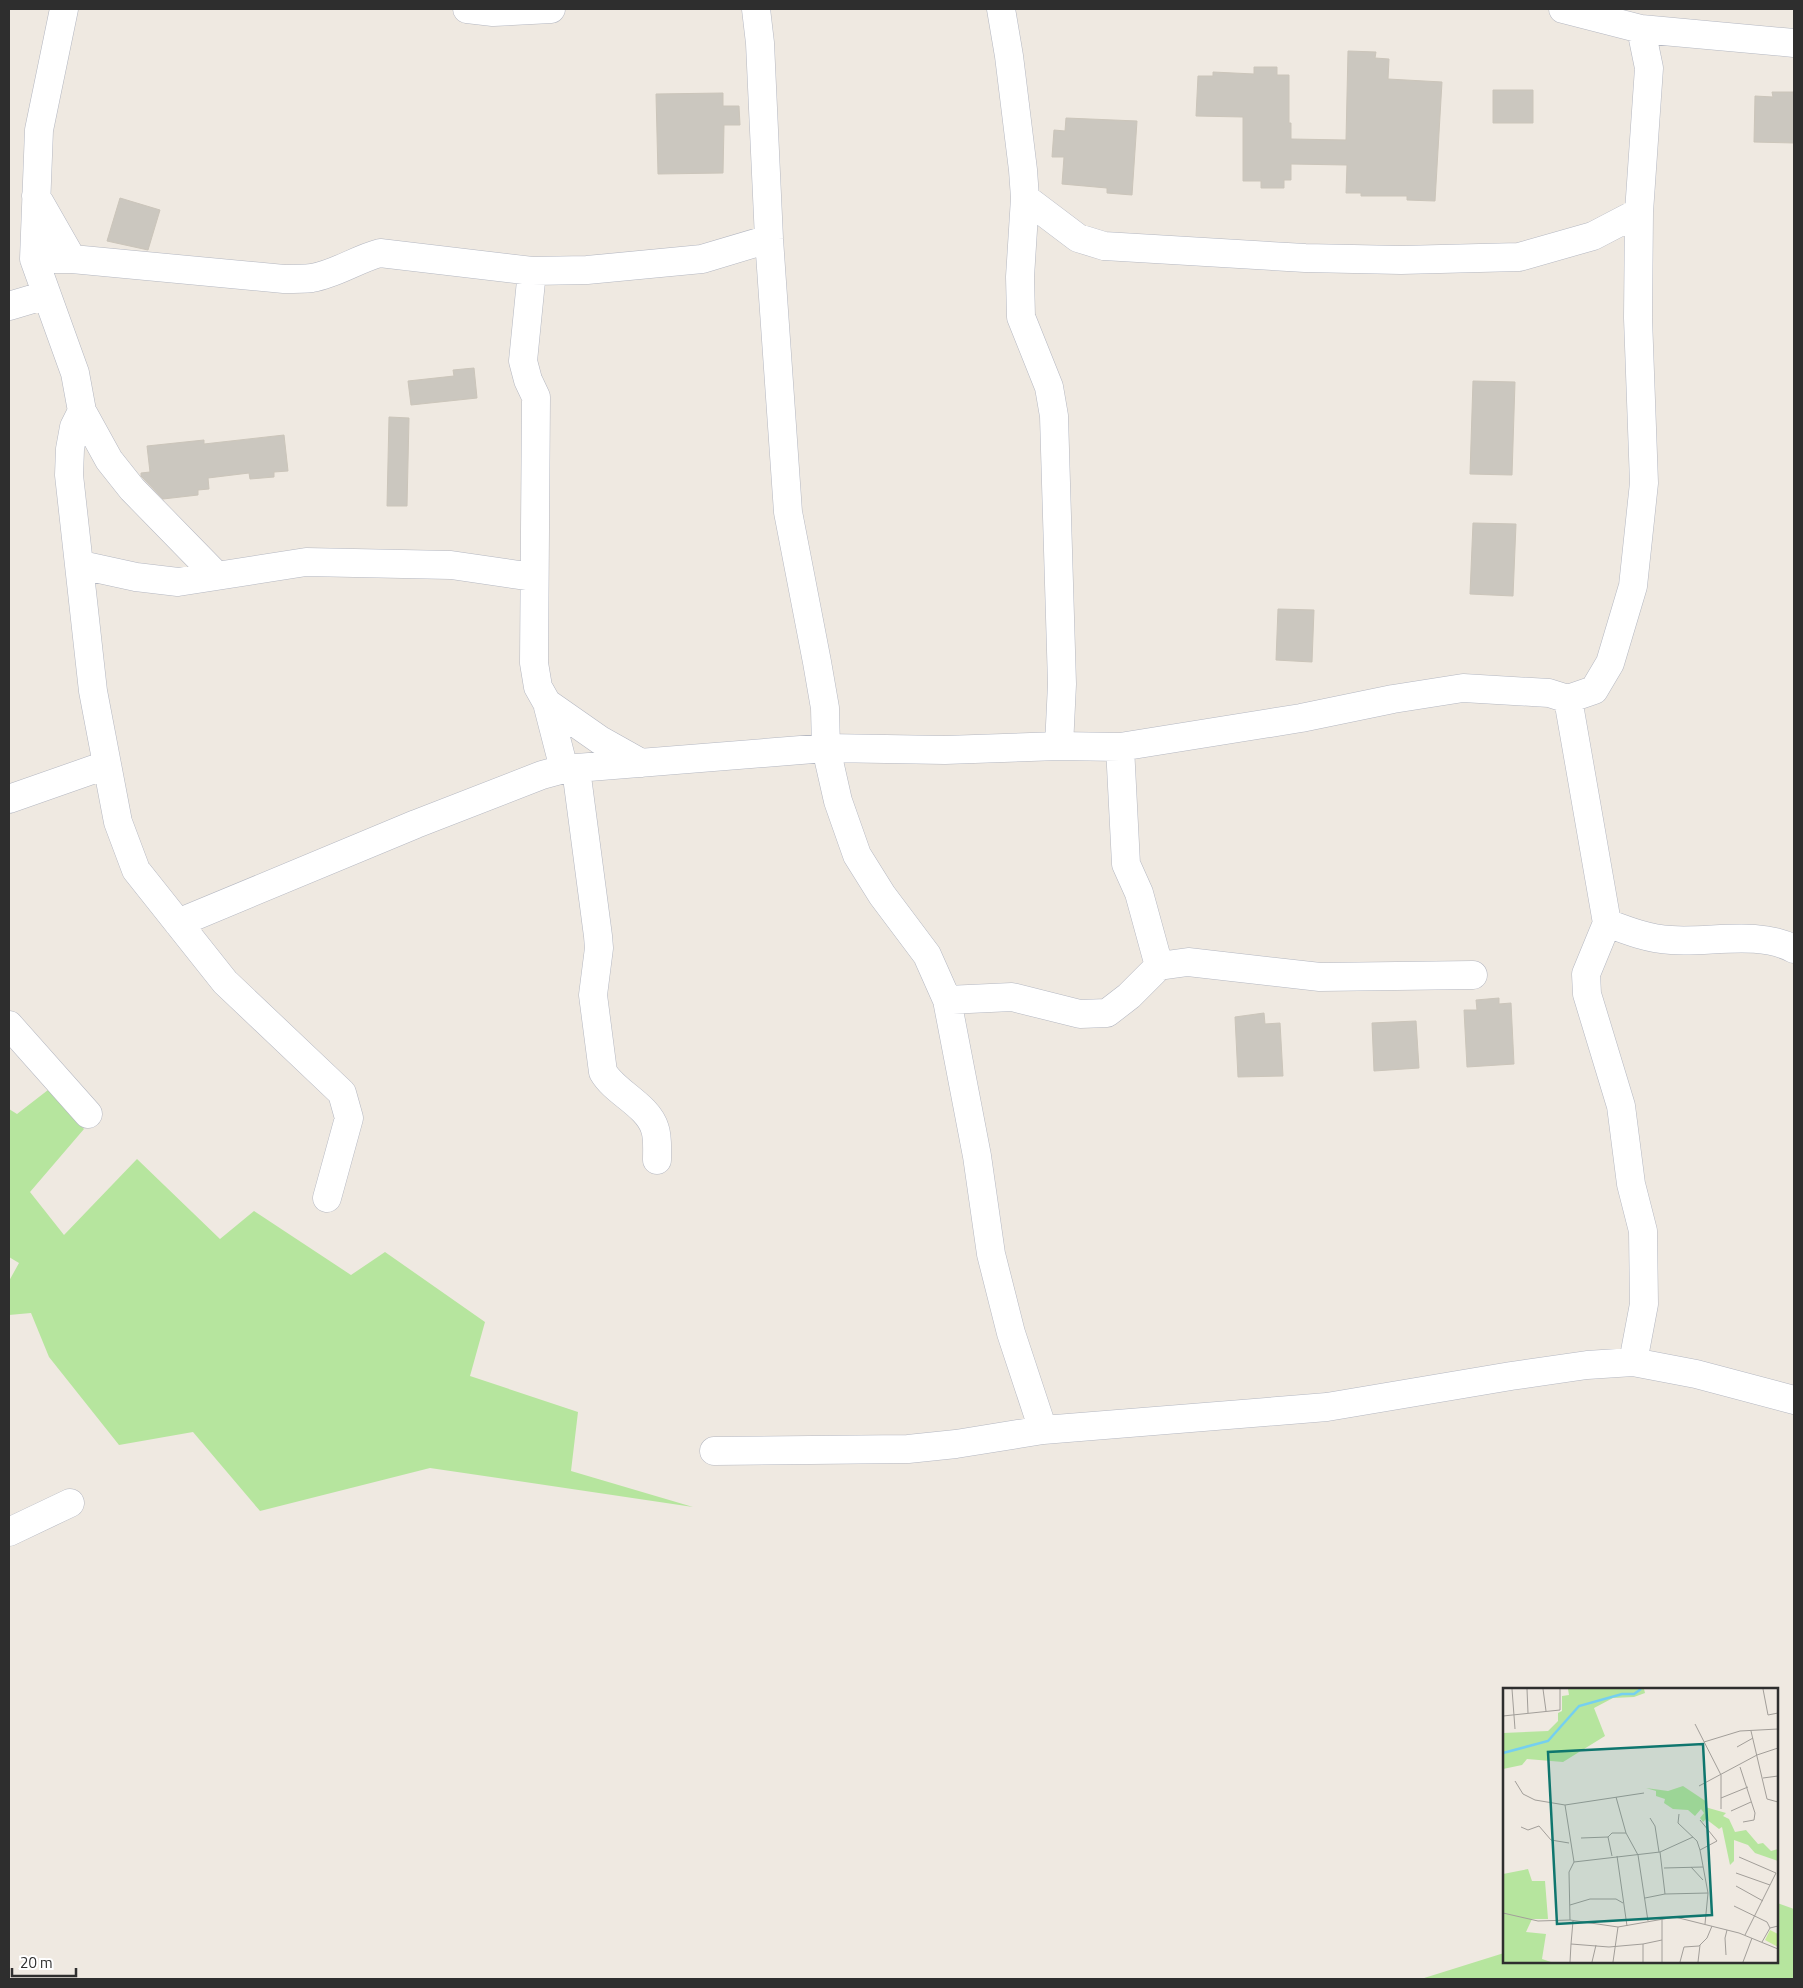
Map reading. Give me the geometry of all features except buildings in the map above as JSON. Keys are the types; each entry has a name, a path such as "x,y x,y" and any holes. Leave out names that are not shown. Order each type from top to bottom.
{"street":[{"path":"64,9 39,130 34,259 75,373 82,412 109,460 132,489 216,575"},
{"path":"467,9 493,12 551,9"},
{"path":"756,9 760,43 769,239 788,512 819,671 824,708 826,748 838,801 857,856 882,895 927,955 946,1000 977,1156 991,1254 1011,1334 1043,1430"},
{"path":"1001,9 1010,56 1025,198 1020,278 1022,317 1049,387 1054,416 1062,684 1059,746"},
{"path":"1563,9 1626,20 1794,43"},
{"path":"178,923 416,824 542,775 570,769 826,748 945,750 1059,746 1120,747 1301,718 1393,699 1463,688 1549,693 1568,699 1594,690 1610,663 1633,586 1644,483 1638,318 1639,212 1649,68 1626,20"},
{"path":"36,196 72,260"},
{"path":"1025,198 1078,238 1104,246 1305,258 1401,260 1519,257 1593,236 1639,212"},
{"path":"34,259 72,260 284,279 313,278 364,257 380,253 509,266 532,271 587,270 702,259 769,239"},
{"path":"532,271 523,361 528,380 536,397 534,663 538,687 547,702 570,769 598,936 599,948 593,995 603,1072 608,1082 650,1118 656,1130 657,1160"},
{"path":"9,306 46,296"},
{"path":"82,412 74,427 70,449 69,475 93,692 118,822 136,870 224,982 342,1093 350,1118 327,1198"},
{"path":"80,565 136,577 178,582 306,562 451,565 534,577"},
{"path":"1568,699 1607,923 1586,974 1587,994 1621,1106 1631,1184 1643,1231 1644,1304 1633,1362"},
{"path":"547,702 600,740 641,764"},
{"path":"1120,747 1126,864 1139,893 1159,966"},
{"path":"9,799 106,765"},
{"path":"1607,923 1645,936 1670,940 1761,940 1794,949"},
{"path":"946,1000 1012,998 1080,1014 1107,1013 1129,996 1159,966 1188,962 1320,977 1473,975"},
{"path":"9,1025 88,1114"},
{"path":"714,1451 908,1448 956,1444 1043,1430 1327,1408 1511,1376 1587,1365 1633,1362 1696,1374 1794,1400"},
{"path":"9,1532 70,1503"}],"green space":[{"path":"48,1090 84,1129 30,1192 64,1235 137,1159 220,1239 254,1211 351,1275 385,1252 485,1322 470,1376 578,1412 571,1471 693,1507 430,1468 260,1511 193,1432 119,1445 49,1357 31,1313 9,1315 9,1281 19,1263 9,1257 9,1109 17,1114"},
{"path":"1778,1903 1794,1909 1794,1979 1421,1979 1503,1953 1503,1963 1778,1963"}]}
